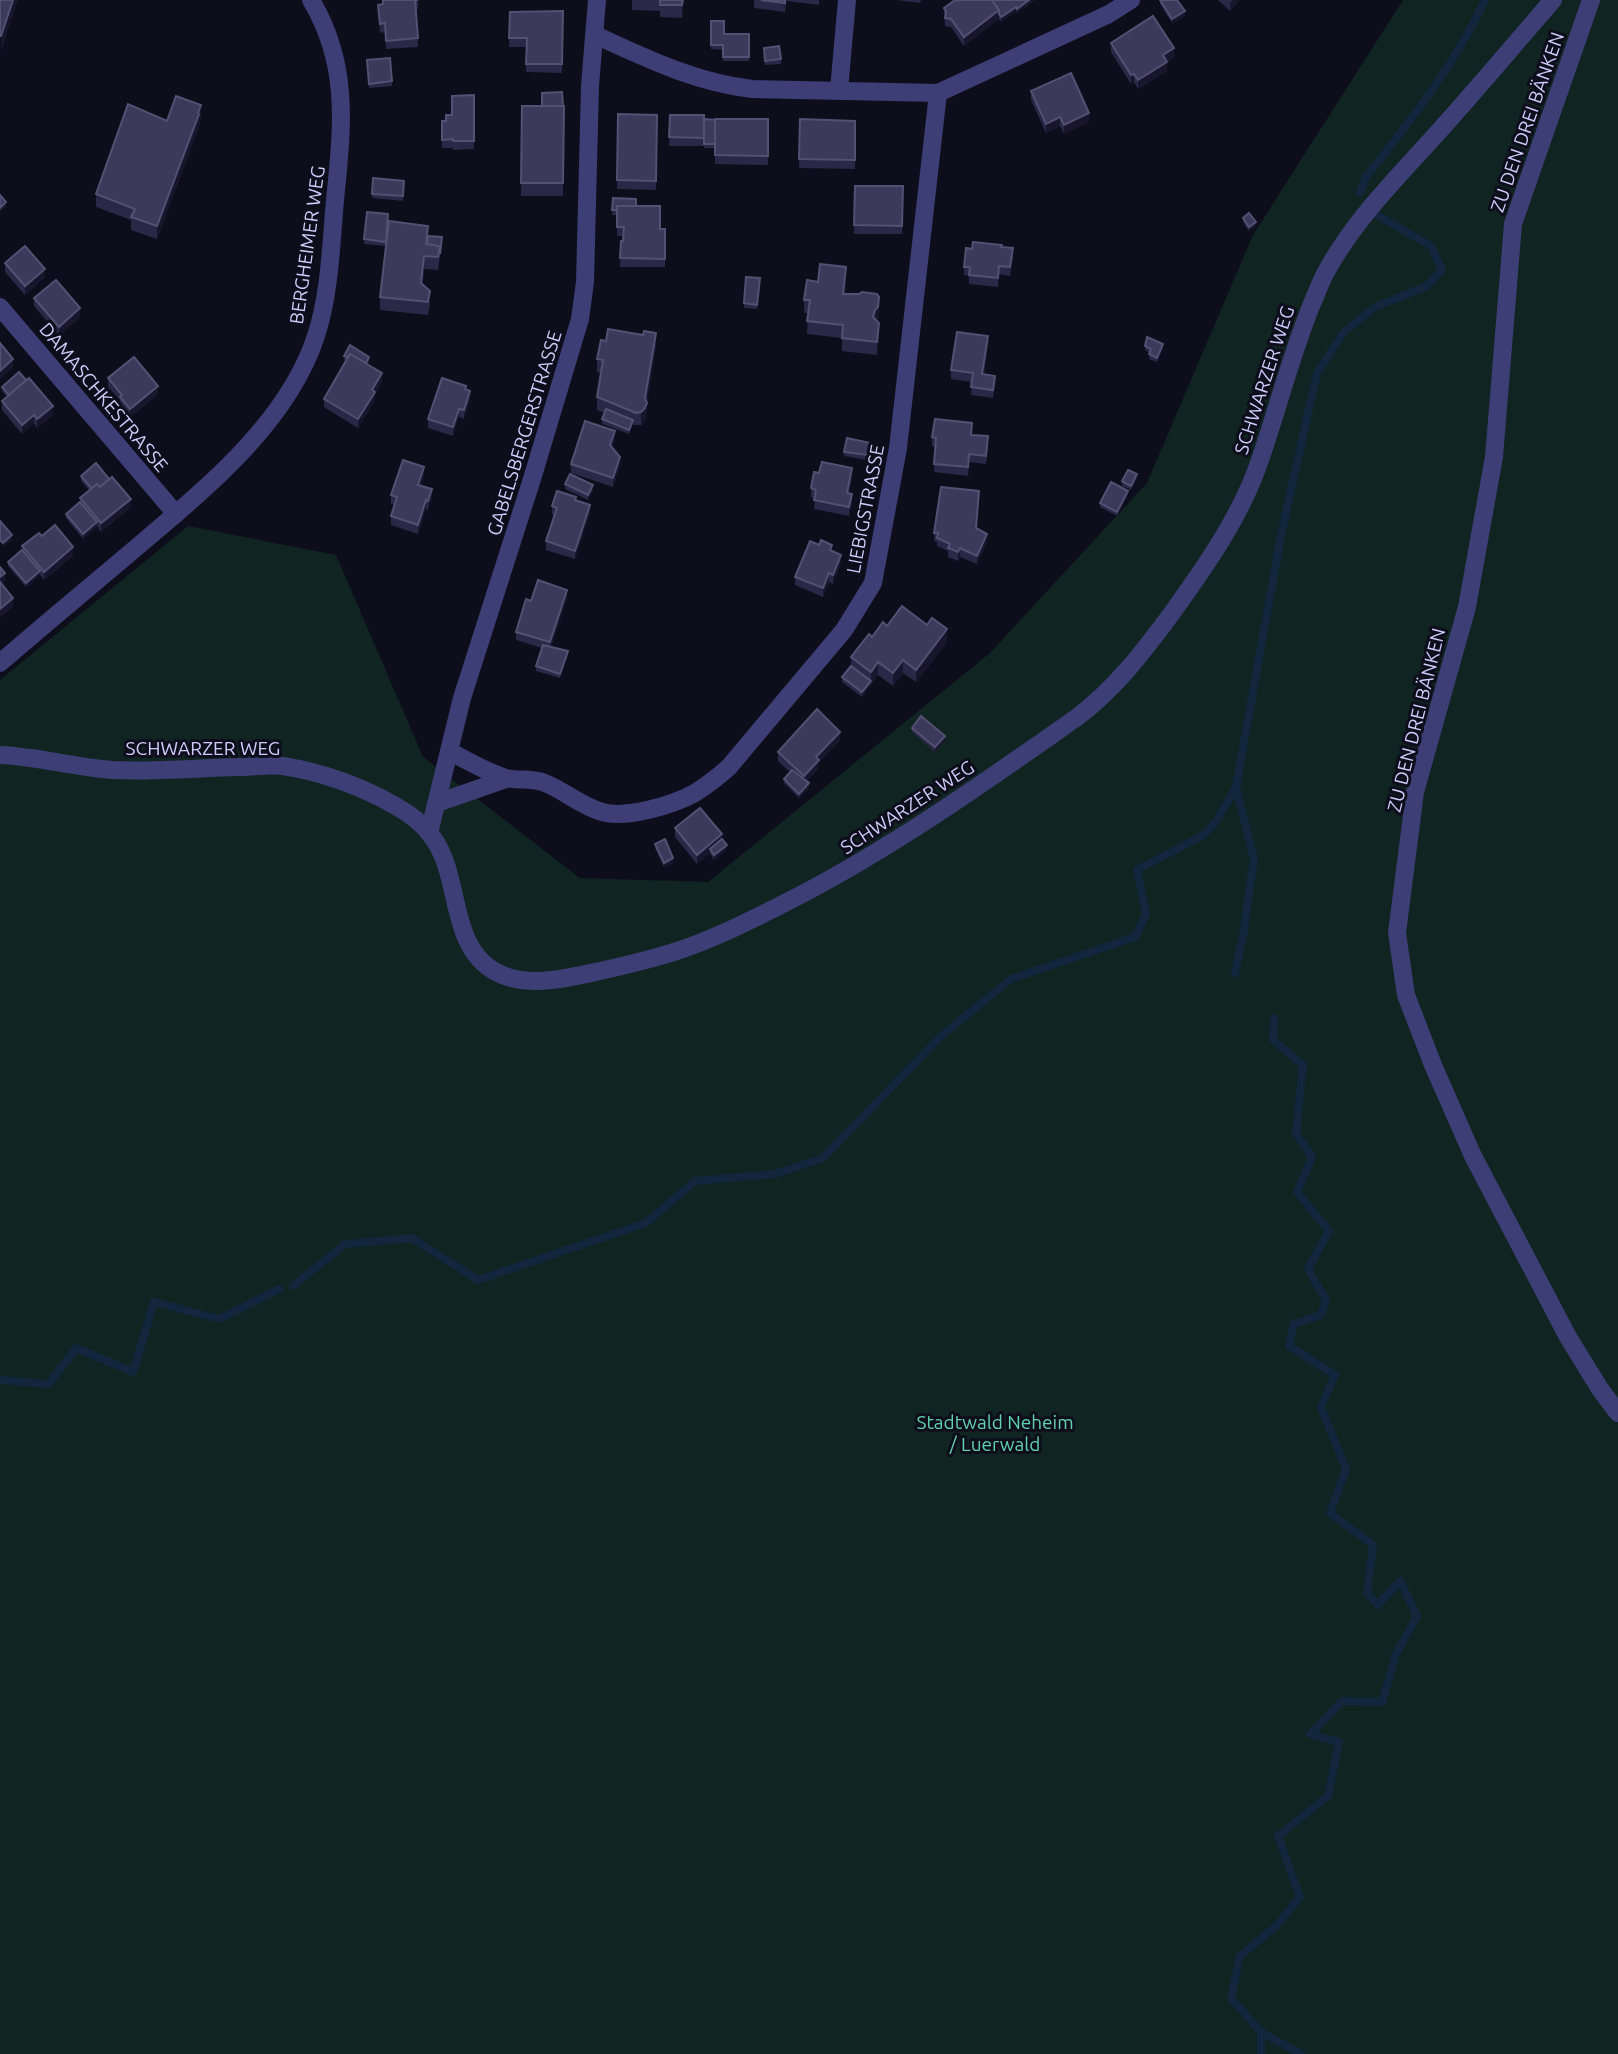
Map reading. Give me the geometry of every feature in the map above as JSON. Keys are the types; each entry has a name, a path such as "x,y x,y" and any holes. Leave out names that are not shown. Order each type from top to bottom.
{"street":[{"name":"BERGHEIMER WEG","path":"0,663 176,514 237,457 272,415 303,366 316,334 326,290 342,111 340,79 332,44 311,0"},
{"name":"GABELSBERGERSTRASSE","path":"429,833 462,698 580,319 585,282 590,86 597,0"},
{"path":"839,90 847,0"},
{"path":"595,35 661,65 711,82 752,89 938,93 1109,14 1131,0"},
{"name":"SCHWARZER WEG","path":"0,755 111,770 281,766 332,778 367,790 413,816 429,833 444,859 463,930 479,960 499,974 521,981 584,974 643,961 681,950 740,926 810,891 896,842 959,800 1076,718 1110,691 1139,658 1232,523 1251,487 1300,333 1325,273 1362,216 1553,0"},
{"name":"ZU DEN DREI BÄNKEN","path":"1591,0 1513,225 1494,457 1467,607 1415,792 1397,933 1406,995 1472,1156 1568,1337 1600,1390 1618,1413"},
{"name":"LIEBIGSTRASSE","path":"437,803 506,779 531,779 546,783 604,813 648,810 692,794 729,767 844,631 873,583 898,448 938,93"},
{"name":"DAMASCHKESTRASSE","path":"0,307 176,514"},
{"name":"LIEBIGSTRASSE","path":"450,752 506,779"}],"green space":[{"name":"Stadtwald Neheim / Luerwald","path":"1403,0 1618,0 1618,2054 0,2054 0,680 188,526 336,555 423,757 580,878 708,882 990,653 1147,483 1253,235"}],"building":[{"path":"0,0 13,0 1,36 0,36"},
{"path":"383,0 415,0 418,38 386,41 385,23 380,24 378,5 383,4"},
{"path":"660,0 683,0 682,5 660,5"},
{"path":"761,0 785,0 785,3"},
{"path":"955,0 992,0 999,10 964,37 951,19 945,18 944,8"},
{"path":"992,0 1029,0 1001,17"},
{"path":"1160,0 1177,0 1185,11 1172,19"},
{"path":"563,11 562,64 526,64 527,38 509,38 510,12"},
{"path":"1153,16 1174,48 1163,55 1167,62 1138,80 1134,74 1131,75 1111,43"},
{"path":"711,21 724,21 724,34 749,34 749,57 723,57 723,45 711,45"},
{"path":"779,46 781,59 765,61 764,48"},
{"path":"390,58 392,81 369,84 367,60"},
{"path":"1071,73 1089,113 1064,125 1060,117 1046,124 1031,91"},
{"path":"562,92 563,106 542,106 542,93"},
{"path":"474,95 474,141 442,140 442,121 446,121 446,115 452,115 452,96"},
{"path":"176,96 201,105 157,226 131,217 135,209 96,194 128,104 167,121"},
{"path":"522,106 564,106 563,183 521,183"},
{"path":"618,114 657,115 656,181 617,180"},
{"path":"670,115 704,115 704,138 669,137"},
{"path":"704,119 716,120 715,144 704,144"},
{"path":"715,119 768,119 768,156 715,155"},
{"path":"800,119 855,121 855,160 799,159"},
{"path":"373,178 404,181 403,196 372,194"},
{"path":"855,186 903,186 902,226 854,225"},
{"path":"0,195 6,202 0,208"},
{"path":"613,198 636,199 636,206 617,206 617,210 612,210"},
{"path":"617,206 660,206 660,229 665,229 665,259 620,258 624,227 617,227"},
{"path":"367,212 388,214 386,242 364,239"},
{"path":"1249,213 1256,222 1249,227 1243,218"},
{"path":"389,221 428,226 426,244 440,246 438,257 424,256 421,283 430,291 428,302 380,297"},
{"path":"428,236 442,237 440,254 440,246 427,244"},
{"path":"973,242 1013,248 1010,267 999,266 998,278 969,275 970,267 964,267 966,248 972,249"},
{"path":"25,246 45,269 25,286 5,263"},
{"path":"820,264 846,267 843,294 877,294 878,307 873,317 879,323 877,342 842,338 843,325 807,321 810,300 804,300 807,280 818,282"},
{"path":"746,277 760,278 757,305 744,303"},
{"path":"56,280 80,308 59,327 34,298"},
{"path":"608,329 643,335 644,331 656,333 645,398 647,403 641,412 636,413 597,397 603,360 597,359 601,340 606,341"},
{"path":"957,332 988,336 982,374 995,376 993,390 971,387 973,373 951,370"},
{"path":"1147,337 1163,344 1157,358 1149,354 1151,349 1145,346"},
{"path":"0,343 13,359 0,371"},
{"path":"350,345 369,357 366,363 350,354 348,357 344,356"},
{"path":"350,354 382,373 372,390 375,392 358,419 324,399"},
{"path":"134,357 158,386 130,409 108,378"},
{"path":"19,372 26,380 9,395 2,387"},
{"path":"29,378 53,406 37,419 34,415 22,425 2,401"},
{"path":"442,378 466,386 465,389 470,391 464,410 459,409 453,427 428,419"},
{"path":"606,409 633,420 629,430 602,419"},
{"path":"935,419 972,423 971,435 988,436 986,456 969,454 968,467 934,464 936,438 932,437"},
{"path":"585,421 615,431 610,445 620,457 613,478 571,464"},
{"path":"847,438 870,443 867,455 844,452"},
{"path":"403,460 424,467 418,485 432,489 418,525 391,516 397,497 391,495"},
{"path":"822,462 852,468 847,493 852,494 849,507 814,500 816,490 811,488 814,472 819,473"},
{"path":"96,463 109,479 100,487 97,484 91,488 81,476"},
{"path":"1128,470 1137,474 1131,486 1122,481"},
{"path":"570,474 593,485 588,495 565,484"},
{"path":"112,477 131,499 101,523 80,498 97,484 100,487"},
{"path":"1111,482 1128,491 1117,512 1100,503"},
{"path":"941,487 979,491 976,528 987,534 977,556 960,548 958,552 948,548 950,544 937,538 938,533 934,533"},
{"path":"557,491 590,505 575,551 546,541 557,508 552,506"},
{"path":"80,502 97,522 83,534 66,514"},
{"path":"0,521 12,535 3,543 0,540"},
{"path":"55,525 73,547 44,572 22,546 39,533 42,536"},
{"path":"821,540 832,545 830,550 841,555 833,575 829,573 823,588 795,577 810,541 819,545"},
{"path":"22,550 40,571 26,583 8,562"},
{"path":"538,580 567,590 550,642 516,632 526,599 531,601"},
{"path":"0,582 13,598 0,609"},
{"path":"902,606 927,625 932,618 947,629 916,670 903,660 893,673 878,662 871,672 851,657 869,634 872,637 883,622 887,626"},
{"path":"543,645 568,651 560,674 536,666"},
{"path":"851,666 871,681 862,692 842,677"},
{"path":"817,709 840,732 816,757 819,760 804,776 778,752"},
{"path":"921,716 945,736 935,747 912,728"},
{"path":"792,770 809,783 799,794 784,779"},
{"path":"700,808 722,834 697,855 675,828"},
{"path":"665,839 673,858 664,863 655,844"},
{"path":"722,839 727,845 714,855 710,849"}],"waterway":[{"path":"1360,192 1366,177 1446,70 1485,0"},
{"path":"293,1286 345,1244 412,1238 478,1280 646,1223 695,1181 775,1174 823,1158 941,1036 1011,979 1135,937 1146,914 1137,870 1205,834 1217,820 1236,787 1281,535 1317,373 1344,332 1375,307 1427,286 1442,270 1431,246 1377,215"},
{"path":"1235,973 1254,858 1236,787"},
{"path":"1261,2054 1261,2032 1231,1998 1240,1956 1276,1926 1300,1897 1278,1836 1328,1796 1339,1742 1310,1734 1342,1701 1382,1702 1396,1654 1417,1616 1400,1581 1378,1605 1367,1593 1373,1545 1330,1513 1346,1469 1321,1407 1335,1375 1289,1346 1294,1324 1321,1315 1326,1300 1308,1269 1329,1231 1297,1192 1312,1157 1296,1133 1303,1065 1273,1040 1274,1018"},
{"path":"0,1380 49,1384 76,1348 133,1372 154,1302 219,1319 279,1289"},
{"path":"1261,2032 1301,2054"}]}
